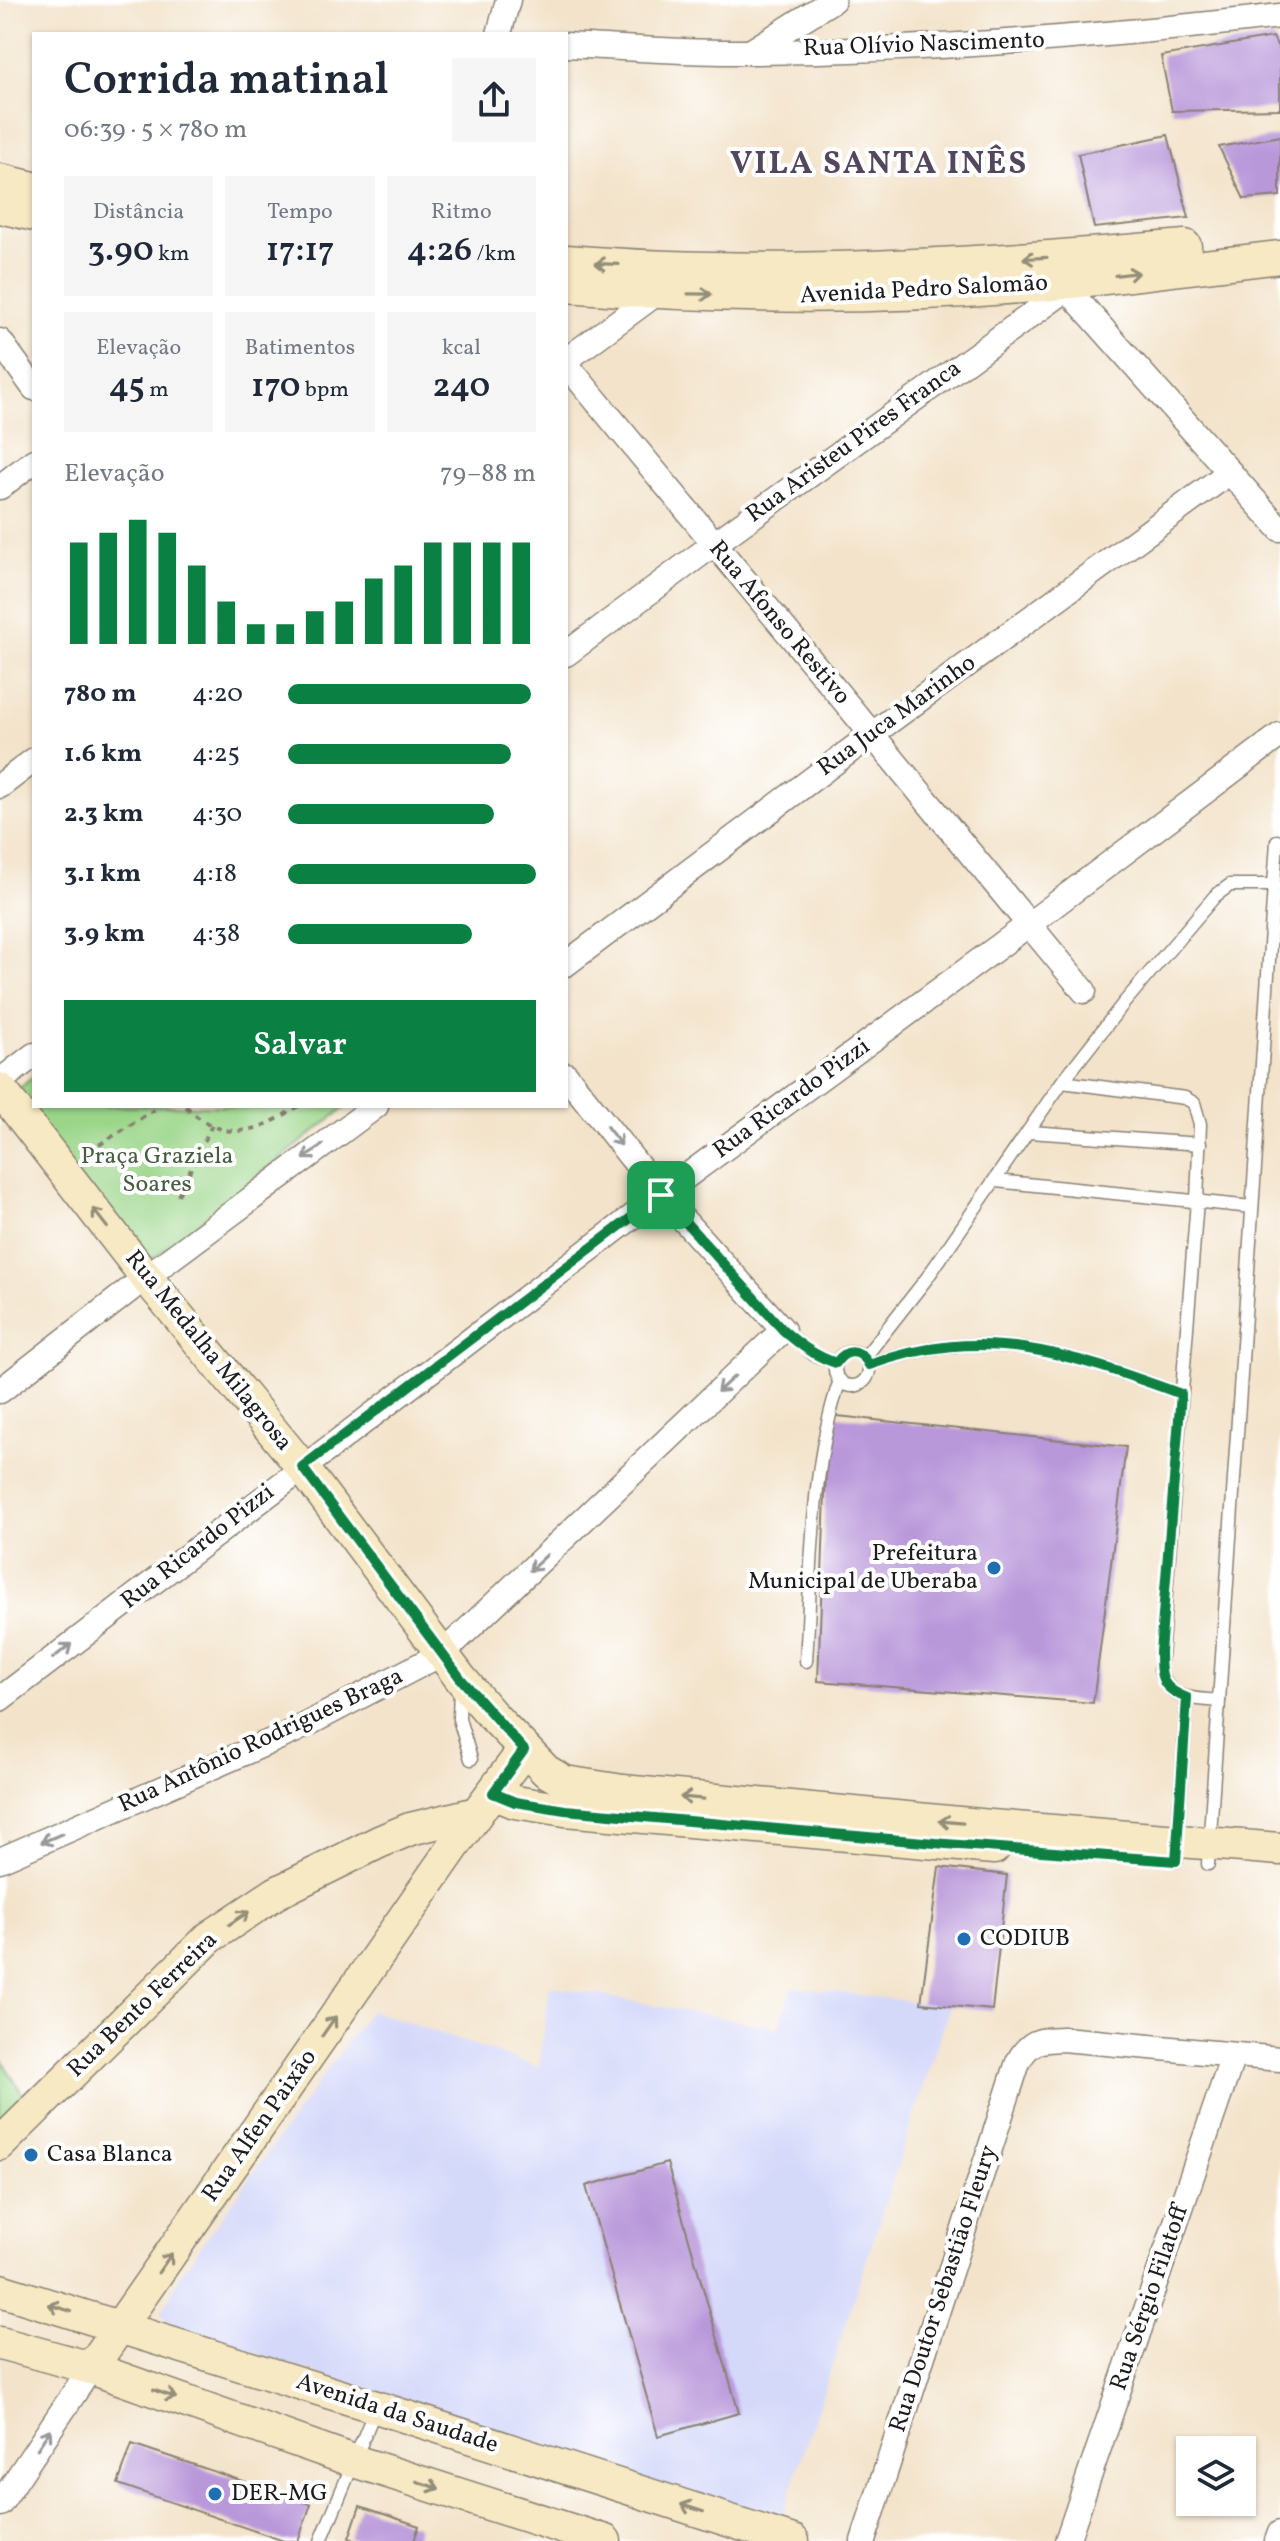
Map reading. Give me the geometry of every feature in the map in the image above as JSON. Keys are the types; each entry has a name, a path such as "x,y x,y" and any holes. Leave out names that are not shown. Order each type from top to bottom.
{"street":[{"path":"500,32 508,0"},
{"path":"749,52 833,0"},
{"name":"Rua Olívio Nascimento","path":"568,45 749,52 1031,42 1280,16"},
{"path":"0,180 32,188"},
{"path":"0,207 32,215"},
{"name":"Avenida Pedro Salomão","path":"568,261 761,270 1077,255 1280,235"},
{"name":"Avenida Pedro Salomão","path":"568,286 657,293 810,297 1064,286 1280,257"},
{"path":"1064,286 1280,529"},
{"name":"Rua Aristeu Pires Franca","path":"568,653 1064,286"},
{"path":"568,360 657,293"},
{"path":"0,341 32,385"},
{"name":"Rua Afonso Restivo","path":"568,364 1084,991"},
{"path":"0,487 32,463"},
{"name":"Rua Juca Marinho","path":"568,962 871,735 1230,472"},
{"name":"Rua Ricardo Pizzi","path":"0,1699 661,1195 1280,735"},
{"path":"0,786 32,762"},
{"path":"0,1081 32,1057"},
{"path":"568,1078 661,1195 783,1330"},
{"name":"Rua Medalha Milagrosa","path":"0,1089 146,1277 302,1467 452,1666 546,1771 565,1782 592,1788 960,1823 1193,1853"},
{"path":"0,1391 146,1277 373,1108"},
{"name":"Rua Antônio Rodrigues Braga","path":"0,1860 294,1731 452,1666 783,1330"},
{"name":"Rua Alfen Paixão","path":"0,2504 91,2368 524,1750"},
{"path":"485,1803 515,1802 565,1810 946,1844 1193,1853 1280,1849"},
{"name":"Rua Bento Ferreira","path":"1,2143 210,1937 276,1893 379,1842 485,1803"},
{"path":"1193,1853 1280,1871"},
{"name":"Rua Doutor Sebastião Fleury","path":"863,2541 1018,2062 1025,2049 1033,2042 1063,2039 1233,2056"},
{"path":"1233,2056 1280,2059"},
{"name":"Rua Sérgio Filatoff","path":"1067,2541 1233,2056"},
{"name":"Avenida da Saudade","path":"0,2290 793,2541"},
{"path":"0,2343 91,2368 354,2461 605,2541"},
{"path":"1277,2541 1280,2533"}],"lane":[{"path":"1193,1853 1219,1701 1277,841"},
{"path":"867,1361 996,1181 1062,1082 1123,1004 1222,889 1240,883 1274,885"},
{"path":"1062,1082 1185,1098 1194,1103 1198,1112 1197,1201 1160,1670 1164,1683 1173,1693 1187,1698 1219,1701"},
{"path":"1030,1132 1200,1144"},
{"path":"996,1181 1252,1207"},
{"path":"783,1330 813,1354 836,1363"},
{"path":"867,1361 942,1345 995,1344 1100,1365 1181,1394"},
{"path":"848,1352 857,1352 867,1361 869,1374 856,1385 847,1385 836,1373 836,1363 848,1352"},
{"path":"806,1661 822,1450 828,1415 840,1380"},
{"path":"452,1666 459,1719 471,1759"},
{"path":"1187,1698 1193,1853"},
{"path":"321,2541 376,2407"}],"path":[{"path":"99,1145 157,1108"},
{"path":"188,1108 196,1117 223,1131 250,1130 273,1123 295,1108"},
{"path":"178,1195 212,1125"}],"shaded area":[{"path":"550,1986 778,2028 792,1987 950,2006 779,2527 183,2329 168,2323 161,2313 180,2275 370,2010 539,2067"}],"green space":[{"name":"Praça Graziela Soares","path":"32,1078 32,1108 344,1108 146,1264 12,1094"},
{"path":"0,2057 26,2100 0,2130"}],"building":[{"path":"1273,37 1280,51 1280,109 1172,111 1161,56"},
{"path":"1168,135 1189,218 1094,228 1078,154"},
{"path":"1280,136 1280,196 1244,199 1219,147"},
{"path":"828,1415 1126,1447 1093,1703 818,1681"},
{"name":"CODIUB","path":"939,1867 1007,1875 992,2010 921,2003"},
{"path":"667,2163 739,2413 658,2436 586,2186"},
{"name":"DER-MG","path":"132,2444 311,2504 298,2541 284,2541 118,2484"},
{"path":"360,2506 419,2526 414,2541 357,2541 349,2538"}],"place":[{"name":"Prefeitura Municipal de Uberaba","path":"994,1568"},
{"name":"CODIUB","path":"964,1939"},
{"name":"Casa Blanca","path":"31,2155"},
{"name":"DER-MG","path":"215,2494"}],"district":[{"name":"VILA SANTA INÊS","path":"879,165"}],"route":[{"path":"661,1195 783,1330 823,1359 836,1363 848,1352 857,1352 865,1357 869,1365 901,1353 942,1345 995,1344 1100,1365 1181,1394 1160,1652 1164,1683 1173,1693 1187,1698 1176,1861 565,1810 515,1802 493,1793 524,1750 461,1679 302,1467 661,1195"}]}
